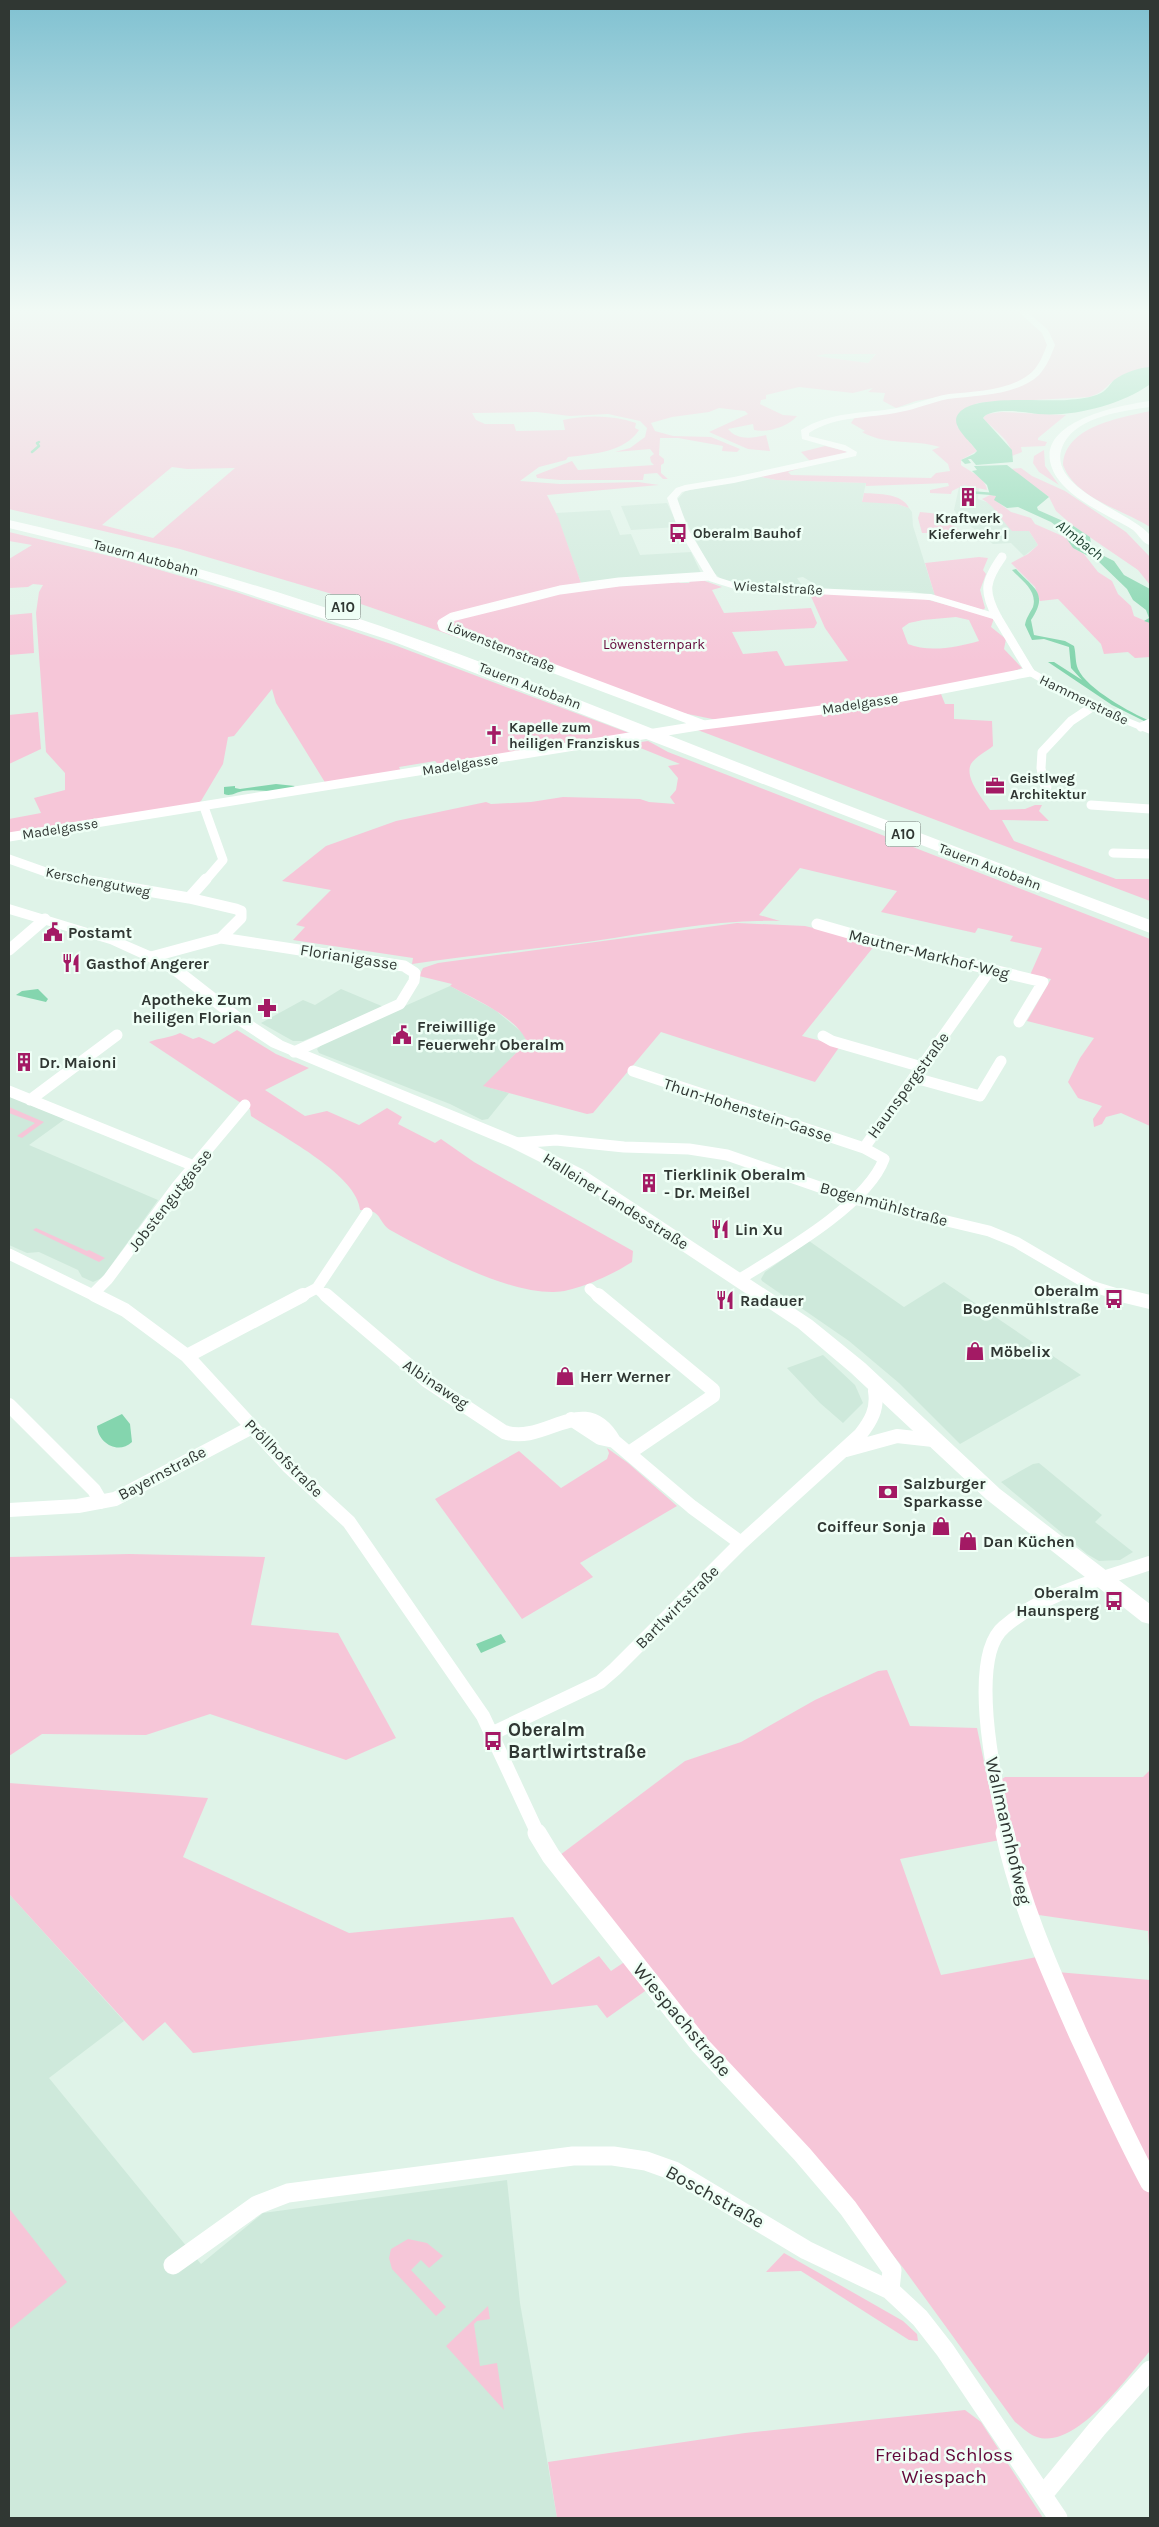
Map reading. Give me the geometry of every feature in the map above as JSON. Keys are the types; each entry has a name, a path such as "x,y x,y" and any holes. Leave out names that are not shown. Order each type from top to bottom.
{"highway":[{"name":"Tauern Autobahn","path":"9,516 172,554 298,592 466,650 899,832 1150,927"},
{"name":"Tauern Autobahn","path":"9,524 173,564 298,602 663,732 1150,913"}],"main road":[{"path":"1076,426 1064,435 1054,449 1054,461 1059,474 1074,489 1135,527 1150,542"},
{"name":"Halleiner Landesstraße","path":"9,910 45,919 114,941 151,957 176,970 264,1036 294,1052 516,1142 578,1174 740,1279 813,1330 1007,1506 1150,1616"}],"street":[{"path":"709,576 683,529 672,498 675,493 695,486 734,480 853,454 854,452 847,448 822,444 805,437 804,432 815,426"},
{"name":"Hammerstraße","path":"1002,557 987,582 986,598 1030,672 1092,707 1147,726"},
{"name":"Wiestalstraße","path":"709,576 721,583 738,587 931,597 997,616"},
{"name":"Löwensternstraße","path":"704,725 443,627 442,623 452,617 560,590 619,582 709,576"},
{"name":"Madelgasse","path":"9,837 704,725 861,705 1030,672"},
{"path":"1047,788 1044,784 1041,768 1042,752 1071,721 1092,707"},
{"path":"1091,805 1150,809"},
{"path":"190,898 223,860 204,806"},
{"path":"1114,853 1150,854"},
{"name":"Kerschengutweg","path":"9,859 57,876 190,898 241,911 241,918 221,938"},
{"path":"9,950 45,919"},
{"name":"Mautner-Markhof-Weg","path":"817,924 1042,982 1019,1022"},
{"path":"151,957 221,938"},
{"name":"Florianigasse","path":"221,938 404,966 415,973 414,981 400,1004 294,1052"},
{"name":"Haunspergstraße","path":"740,1279 786,1251 854,1199 884,1163 884,1159 879,1155 864,1148 990,970"},
{"path":"30,1100 117,1035"},
{"path":"823,1036 832,1041 922,1067"},
{"path":"915,1078 980,1096 1001,1061"},
{"name":"Thun-Hohenstein-Gasse","path":"633,1072 864,1148"},
{"path":"9,1091 194,1166"},
{"name":"Jobstengutgasse","path":"94,1293 108,1280 194,1166 245,1106"},
{"name":"Bogenmühlstraße","path":"516,1142 540,1139 706,1150 763,1166 854,1199 988,1231 1016,1242 1091,1286 1150,1302"},
{"path":"187,1356 317,1288 367,1214"},
{"name":"Pröllhofstraße","path":"9,1254 94,1293 125,1310 187,1356 288,1466 354,1528 493,1733"},
{"name":"Albinaweg","path":"317,1288 426,1381 475,1411 504,1432 513,1435 534,1433 571,1420 600,1438 614,1441 713,1526 741,1543"},
{"path":"590,1289 713,1390 712,1396 703,1403 629,1453"},
{"name":"Bartlwirtstraße","path":"493,1733 600,1682 741,1543 873,1420 878,1405 875,1391 880,1389"},
{"path":"9,1405 94,1490 101,1502"},
{"name":"Bayernstraße","path":"9,1510 78,1506 127,1495 252,1426"},
{"name":"Bartlwirtstraße","path":"841,1451 895,1436 910,1435 928,1442 933,1440"},
{"name":"Wallmannhofweg","path":"1150,1563 1109,1586 1072,1588 1003,1627 991,1643 987,1663 986,1719 1004,1828 1027,1913 1053,1978 1127,2141 1150,2183"},
{"name":"Wiespachstraße","path":"493,1733 516,1791 534,1828 551,1856 700,2045 802,2154 848,2208 892,2270 890,2290"},
{"name":"Boschstraße","path":"173,2265 257,2205 288,2193 573,2156 613,2156 646,2161 674,2171 806,2250 890,2290 920,2318 945,2350 1044,2495"},
{"path":"1058,2518 1044,2495 1097,2429 1150,2370"}],"shaded area":[{"path":"756,476 776,480 866,483 862,501 897,504 909,508 912,512 913,526 935,596 909,591 823,589 803,577 797,578 804,588 740,586 722,580 710,569 676,501 685,491"},
{"path":"963,485 979,487 978,499 992,504 999,516 1029,531 1038,545 1024,556 1011,543 993,544 958,516 954,510 959,487"},
{"path":"667,503 678,525 677,527 631,530 621,506"},
{"path":"610,510 620,535 631,534 640,555 691,552 702,575 582,586 556,513"},
{"path":"450,986 495,1010 523,1033 526,1040 520,1049 484,1086 509,1093 488,1119 482,1120 450,1104 319,1053 317,1049 326,1041"},
{"path":"341,989 384,1007 303,1041 293,1041 261,1023 303,1000 315,1005"},
{"path":"9,1096 65,1119 29,1145 158,1200 102,1278 93,1282 82,1277 78,1270 39,1252 27,1253 9,1245"},
{"path":"809,1241 904,1307 944,1282 1081,1375 960,1444 899,1383 849,1341 762,1281 761,1279 765,1272"},
{"path":"823,1355 855,1385 863,1403 843,1423 820,1403 787,1368"},
{"path":"1039,1463 1102,1515 1095,1522 1133,1552 1120,1560 1099,1561 1087,1554 1001,1482 1033,1464"},
{"path":"9,1894 124,2021 49,2078 201,2264 263,2213 507,2180 520,2303 557,2518 9,2518"}],"green space":[{"path":"9,426 515,426 516,431 565,430 564,426 635,426 635,428 639,430 626,443 608,451 568,457 566,460 539,467 520,481 560,484 638,482 659,485 547,495 558,517 582,586 440,620 437,623 439,628 462,637 459,638 332,594 180,549 9,509","holes":["172,467 187,469 235,468 153,538 102,525"]},
{"path":"645,426 652,426 655,431 673,436 711,437 740,449 737,452 722,451 723,446 678,438 660,438 659,455 664,459 664,463 661,465 661,473 668,479 663,479 657,473 644,474 643,480 560,480 537,478 536,475 572,461 578,470 654,465 650,457 654,454 650,449 615,452 630,448 645,437 647,428"},
{"path":"722,426 743,426 728,429 741,437 751,438 766,435 770,451 748,449 709,432"},
{"path":"753,426 783,426 771,430 754,430"},
{"path":"856,426 957,426 977,451 961,460 961,465 980,478 987,490 964,485 952,491 951,494 930,493 930,490 949,486 948,483 866,486 866,483 776,480 756,476 798,466 801,468 788,472 791,475 931,478 936,473 950,471 948,464 932,450 940,447 881,439 862,432 865,431"},
{"path":"991,426 1053,426 1038,438 1038,440 1047,442 1045,446 1021,447 1022,452 1012,456 1009,445"},
{"path":"1096,426 1150,426 1150,527 1089,495 1069,477 1063,465 1066,452 1073,441"},
{"path":"825,446 846,451 847,454 810,461 801,452"},
{"path":"1044,450 1045,466 1059,485 1039,472 1033,463 1034,456"},
{"path":"1021,468 1032,476 1065,491 1126,532 1150,557 1150,585 1138,570 1072,525 1056,511 1049,497 1010,469"},
{"path":"864,493 883,494 901,499 909,508 897,504 862,502"},
{"path":"990,495 996,496 995,500 1011,512 1031,518 1035,524 1067,538 1073,548 1084,554 1098,572 1112,581 1118,594 1131,606 1134,616 1150,623 1150,657 1135,658 1128,652 1104,654 1101,644 1058,599 1040,601 1035,587 1011,563 1028,554 1038,545 1029,531 1012,531 994,509 982,499"},
{"path":"920,512 940,514 963,533 922,533 918,518"},
{"path":"9,532 118,558 236,592 397,646 629,733 439,765 435,761 399,767 401,771 326,784 276,703 272,689 234,736 228,737 223,764 201,801 195,805 9,835 9,819 41,813 34,798 65,790 65,773 46,752 36,613 39,592 43,585 33,584 28,587 9,588 9,559 32,545 9,541"},
{"path":"979,557 988,558 983,570 986,574 980,590 985,608 983,610 935,596 925,563"},
{"name":"Löwensternpark","path":"699,579 722,587 712,590 724,613 811,608 817,623 814,628 732,632 743,654 777,651 785,666 848,661 825,628 809,592 918,597 994,618 991,627 1006,639 1004,649 1022,668 1006,674 860,703 722,721 683,713 447,626 446,622 551,593 676,580 680,583 689,583 691,580","holes":["956,617 969,620 979,641 944,648 934,649 908,644 902,628 909,623 923,620"]},
{"path":"32,613 34,653 9,655 9,615"},
{"path":"941,694 945,704 954,704 954,719 992,721 993,746 975,759 971,764 970,770 970,776 975,788 990,810 1025,809 1035,805 1042,805 1039,811 1049,821 1002,820 1014,841 1116,879 1150,879 1150,901 695,729"},
{"path":"38,712 41,749 9,764 9,715"},
{"path":"648,741 668,752 1150,939 1150,1126 1121,1113 1106,1117 1102,1124 1094,1127 1093,1119 1102,1106 1078,1098 1068,1082 1080,1058 1094,1038 1027,1021 1051,979 1030,975 1042,948 1010,941 1013,936 978,928 975,933 881,912 897,891 800,868 759,915 780,921 710,924 412,964 413,958 293,940 305,927 296,925 331,890 282,881 326,846 396,821 486,802 491,804 531,802 563,797 640,799 649,802 675,804 670,797 676,790 678,778 668,766 680,764 638,747 634,743"},
{"path":"737,923 805,926 872,942 875,945 802,1036 840,1046 815,1082 661,1032 593,1113 587,1114 483,1086 520,1049 526,1040 513,1023 481,1002 450,986 452,984 419,976 423,968 438,963"},
{"path":"237,1030 276,1054 309,1068 265,1090 305,1116 327,1111 359,1125 387,1108 402,1117 398,1124 435,1143 441,1139 474,1162 633,1251 632,1262 605,1277 573,1289 554,1292 535,1291 493,1279 449,1261 392,1231 373,1212 360,1210 356,1197 346,1183 332,1170 297,1144 251,1116 250,1109 149,1042 180,1033 193,1039 199,1037 214,1044"},
{"path":"9,1107 44,1122 22,1138 17,1136 35,1123 9,1113"},
{"path":"36,1228 105,1258 99,1262 33,1230"},
{"path":"607,1448 628,1463 677,1506 580,1563 593,1577 522,1619 435,1499 519,1451 561,1488 607,1459 609,1453"},
{"path":"129,1554 265,1557 251,1625 338,1633 396,1738 346,1760 210,1714 146,1735 42,1734 9,1756 9,1557"},
{"path":"887,1670 910,1726 977,1728 1000,1840 900,1859 941,1975 1037,1957 1116,2129 1150,2194 1150,2351 1100,2409 1068,2433 1052,2438 1034,2436 1015,2422 904,2269 846,2196 701,2034 560,1855 685,1761 741,1742 815,1700 878,1671"},
{"path":"1150,1770 1150,1963 1148,1931 1032,1914 1021,1878 1002,1779 1005,1777 1143,1777"},
{"path":"9,1783 208,1798 183,1857 349,1933 513,1917 552,1985 599,1956 611,1971 626,1961 648,1989 607,2018 597,2005 193,2053 165,2022 143,2041 9,1894"},
{"path":"1057,1972 1150,1980 1150,2172"},
{"path":"9,2208 67,2282 9,2330"},
{"path":"408,2239 427,2243 443,2256 429,2268 421,2260 411,2270 446,2307 436,2316 392,2269 389,2258 391,2249"},
{"path":"784,2253 903,2321 917,2334 918,2341 909,2340 801,2271 766,2272"},
{"path":"488,2306 490,2319 477,2321 474,2324 480,2366 497,2363 504,2410 446,2346"},
{"name":"Freibad Schloss Wiespach","path":"965,2410 981,2422 1043,2518 557,2518 548,2462 745,2433"}],"water":[{"path":"957,426 990,426 1012,450 1013,462 976,465 971,459 968,459 971,463 965,464 961,460 977,451"},
{"name":"Almbach","path":"1007,465 1049,497 1037,507 1038,510 1072,525 1090,537 1091,544 1100,554 1114,561 1124,575 1150,589 1150,623 1144,621 1149,618 1146,610 1133,600 1127,589 1098,561 1073,548 1060,529 1051,522 1018,507 1007,508 994,500 996,496 990,495 987,485 972,471 977,470 974,466"},
{"path":"1016,569 1033,587 1039,597 1039,603 1031,620 1034,635 1065,641 1074,646 1076,663 1083,677 1100,692 1121,706 1150,721 1150,724 1112,705 1048,662 1054,662 1082,680 1071,668 1069,647 1044,639 1032,640 1025,625 1033,607 1033,596 1028,586 1012,570"},
{"path":"276,784 295,786 283,791 249,790 231,795 224,794 224,787 235,786 235,788 240,789"},
{"path":"38,989 48,999 46,1002 16,995 22,991"},
{"path":"122,1414 130,1424 132,1442 127,1446 115,1447 101,1438 97,1426"},
{"path":"501,1634 506,1642 481,1653 476,1644"}],"waterway":[{"path":"32,452 39,446 37,443 39,442"},
{"path":"967,492 994,494"}],"place":[{"name":"Kraftwerk Kieferwehr I","path":"968,497"},
{"name":"Oberalm Bauhof","path":"678,533"},
{"name":"Kapelle zum heiligen Franziskus","path":"494,735"},
{"name":"Geistlweg Architektur","path":"995,786"},
{"name":"Postamt","path":"53,932"},
{"name":"Gasthof Angerer","path":"71,963"},
{"name":"Apotheke Zum heiligen Florian","path":"267,1008"},
{"name":"Freiwillige Feuerwehr Oberalm","path":"402,1035"},
{"name":"Dr. Maioni","path":"24,1062"},
{"name":"Tierklinik Oberalm - Dr. Meißel","path":"649,1183"},
{"name":"Lin Xu","path":"720,1229"},
{"name":"Oberalm Bogenmühlstraße","path":"1114,1299"},
{"name":"Radauer","path":"725,1300"},
{"name":"Möbelix","path":"975,1351"},
{"name":"Herr Werner","path":"565,1376"},
{"name":"Salzburger Sparkasse","path":"888,1492"},
{"name":"Coiffeur Sonja","path":"941,1526"},
{"name":"Dan Küchen","path":"968,1541"},
{"name":"Oberalm Haunsperg","path":"1114,1601"},
{"name":"Oberalm Bartlwirtstraße","path":"493,1741"}]}
